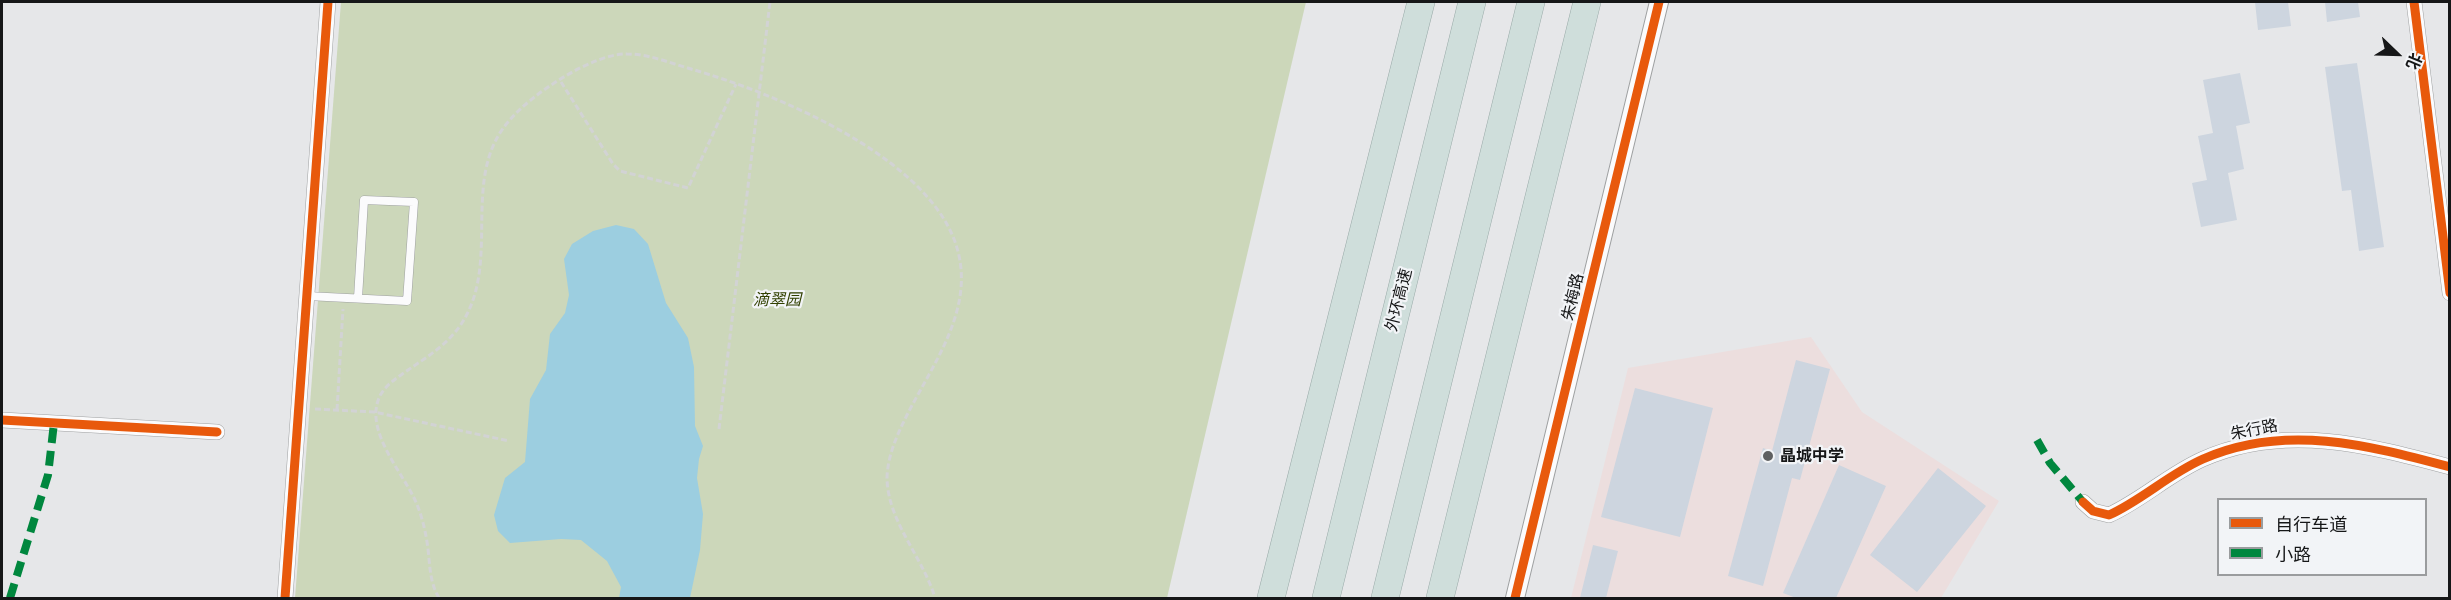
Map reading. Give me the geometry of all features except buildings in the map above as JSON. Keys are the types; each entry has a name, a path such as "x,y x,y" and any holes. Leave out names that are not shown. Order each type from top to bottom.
{"highway":[{"path":"1271,598 1420,2"},
{"name":"外环高速","path":"1326,598 1472,2"},
{"path":"1385,598 1531,2"},
{"path":"1440,598 1587,2"}],"street":[{"path":"285,598 328,2"},
{"name":"朱梅路","path":"1515,598 1659,2"},
{"path":"2414,2 2450,293"},
{"path":"2,420 217,432"},
{"name":"朱行路","path":"2083,502 2093,511 2109,515 2174,474 2204,459 2262,441 2289,439 2358,444 2450,467"}],"lane":[{"path":"307,296 407,301 414,202 364,200 358,298"}],"path":[{"path":"719,429 770,2"},
{"path":"439,598 431,578 428,545 415,501 378,432 374,412 382,392 454,335 466,316 477,291 481,270 482,204 486,166 494,142 507,122 525,104 602,57 626,54 648,56 781,100 842,133 877,153 906,174 930,199 954,238 960,259 962,283 959,310 949,335 898,432 889,458 887,479 889,498 896,516 930,580 935,598"},
{"path":"561,81 613,164 620,171 688,188 736,84"},
{"path":"337,410 344,298"},
{"path":"298,408 374,412 509,441"}],"shaded area":[{"name":"晶城中学","path":"1811,337 1862,412 1999,501 1941,598 1571,598 1628,368"}],"green space":[{"name":"滴翠园","path":"341,2 1306,2 1167,598 295,598"}],"water":[{"path":"616,225 634,229 648,244 666,303 688,338 694,367 695,426 703,446 697,478 703,514 700,550 690,598 619,598 621,587 607,561 581,540 561,539 510,543 498,531 494,515 505,478 525,462 530,399 546,370 550,334 565,313 569,295 564,259 572,244 593,231"}],"marked path":[{"path":"10,598 48,475 54,423"},
{"path":"2037,440 2050,463 2083,502"}],"cycle path":[{"path":"285,598 328,2"},
{"path":"1515,598 1659,2"},
{"path":"2414,2 2450,293"},
{"path":"2,420 217,432"},
{"path":"2083,502 2093,511 2109,515 2203,459 2234,448 2264,442 2295,440 2357,445 2450,467"}],"place":[{"name":"晶城中学","path":"1768,456"}]}
